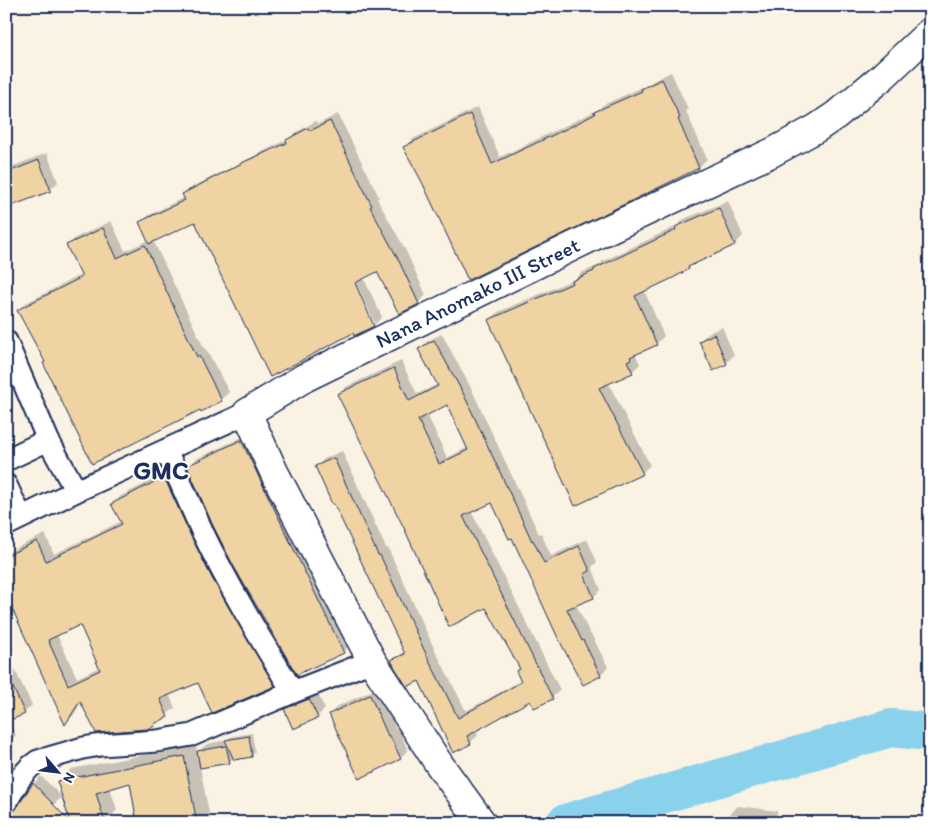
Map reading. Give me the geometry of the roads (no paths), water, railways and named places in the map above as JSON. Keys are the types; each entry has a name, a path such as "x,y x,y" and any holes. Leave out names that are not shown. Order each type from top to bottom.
{"street":[{"name":"Nana Anomako III Street","path":"14,521 247,413 304,378 600,233 800,138 852,102 930,32"},
{"path":"6,341 48,440 76,491"},
{"path":"247,413 274,472 372,661 434,757 482,823"},
{"path":"6,460 48,440"},
{"path":"166,450 202,531 254,630 293,692"},
{"path":"6,485 14,521"},
{"path":"6,802 21,777 38,761 101,744 157,741 192,735 372,661"}],"waterway":[{"path":"565,823 891,728 930,732"}],"district":[{"name":"GMC","path":"161,470"}]}
